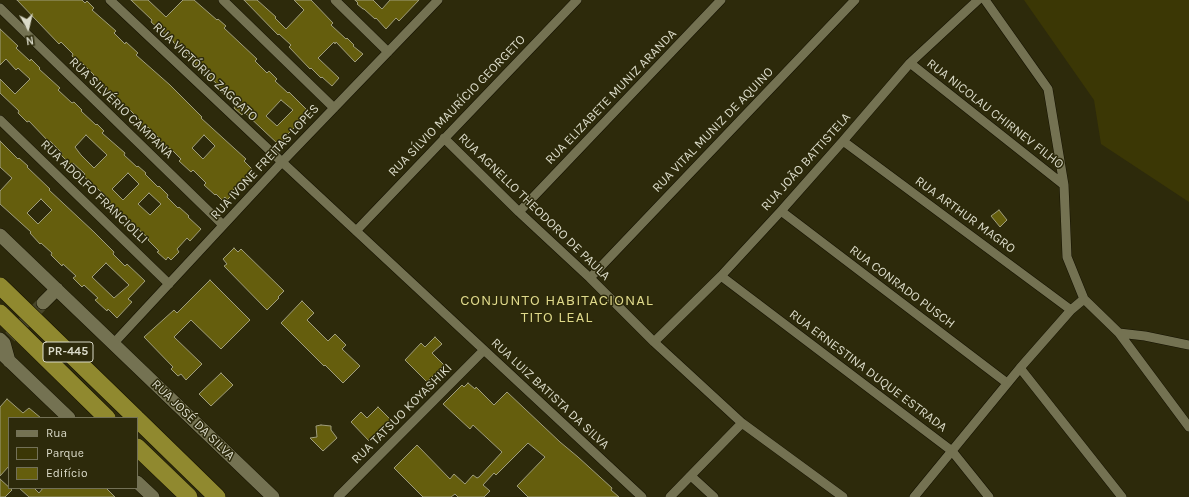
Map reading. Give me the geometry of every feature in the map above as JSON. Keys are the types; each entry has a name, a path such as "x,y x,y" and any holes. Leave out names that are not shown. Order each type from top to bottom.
{"highway":[{"name":"PR-445","path":"0,286 134,417"},
{"name":"PR-445","path":"0,313 106,417"},
{"name":"PR-445","path":"138,421 217,497"},
{"path":"138,448 189,497"}],"street":[{"name":"RUA VICTÓRIO ZAGGATO","path":"110,0 282,162"},
{"path":"222,0 334,108"},
{"path":"335,0 388,52"},
{"name":"RUA IVONE FREITAS LOPES","path":"113,344 282,162 438,0"},
{"name":"RUA SÍLVIO MAURÍCIO GEORGETO","path":"356,231 577,0"},
{"name":"RUA ELIZABETE MUNIZ ARANDA","path":"519,212 722,0"},
{"name":"RUA VITAL MUNIZ DE AQUINO","path":"590,278 855,0"},
{"name":"RUA JOÃO BATTISTELA","path":"654,342 721,276 781,211 910,64 978,0"},
{"path":"985,0 1048,89 1064,185 1067,257 1084,299 1119,333 1189,427"},
{"name":"RUA SILVÉRIO CAMPANA","path":"0,8 224,226"},
{"name":"RUA NICOLAU CHIRNEV FILHO","path":"910,64 1064,185"},
{"name":"RUA ADOLFO FRANCIOLLI","path":"0,120 169,284"},
{"name":"RUA AGNELLO THEODORO DE PAULA","path":"444,138 519,212 590,278 654,342 742,423 843,497"},
{"name":"RUA ARTHUR MAGRO","path":"843,141 1071,310"},
{"name":"RUA LUIZ BATISTA DA SILVA","path":"282,162 642,497"},
{"name":"RUA CONRADO PUSCH","path":"781,211 1007,383"},
{"name":"RUA JOSÉ DA SILVA","path":"0,234 273,497"},
{"name":"RUA ERNESTINA DUQUE ESTRADA","path":"721,276 952,451 989,497"},
{"path":"43,304 57,289"},
{"path":"914,497 1007,383 1071,310 1084,299"},
{"path":"1119,333 1145,336 1189,345"},
{"path":"4,347 68,417"},
{"name":"RUA TATSUO KOYASHIKI","path":"338,497 484,350"},
{"path":"1020,368 1122,497"},
{"path":"670,497 742,423"},
{"path":"691,476 714,497"},
{"path":"138,483 153,497"}],"green space":[{"path":"1024,0 1189,0 1189,202 1101,144 1094,100"}],"building":[{"path":"17,0 82,0 85,3 87,1 94,8 92,10 116,31 114,33 125,44 126,42 138,53 136,55 170,85 202,117 201,118 246,159 244,161 253,170 231,192 233,194 227,200 225,197 222,200 204,185 206,183 193,170 191,172 179,161 181,159 159,140 160,139 148,127 143,132 135,125 140,120 126,106 124,107 93,77 94,75 72,56 73,54 61,42 59,44","holes":["204,135 215,146 203,159 192,148"]},
{"path":"131,0 148,0 166,17 183,0 194,0 226,26 224,28 257,59 255,61 267,73 269,71 277,79 275,81 288,93 289,92 308,111 301,118 302,120 279,145 244,112 242,115 234,108 236,105 215,86 217,84 193,62 194,61 182,49 181,50 151,22 152,20","holes":["281,100 293,110 277,126 266,116"]},
{"path":"244,0 257,0 276,17 275,18 286,29 304,10 294,0 311,0 333,23 331,25 363,54 355,62 336,42 335,44 334,42 318,58 339,78 332,86 311,68 310,69 289,47 291,45 279,34 278,35"},
{"path":"355,0 373,0 382,9 390,0 419,0 399,21 396,18 386,29 376,18 375,19 357,4 358,3"},
{"path":"0,29 18,46 16,48 30,61 31,59 40,68 39,69 60,88 58,90 72,103 74,102 82,110 81,111 96,125 97,124 104,131 102,133 125,153 124,155 137,167 138,166 146,173 145,174 158,187 159,186 168,195 167,197 189,216 188,217 201,229 190,241 187,238 177,249 179,252 171,260 168,257 166,260 157,252 159,251 148,240 149,239 137,228 135,229 125,219 126,218 105,199 107,197 83,176 85,174 73,163 71,165 61,155 62,153 29,121 27,122 18,113 19,111 0,93 0,79 15,94 30,79 18,68 16,70 6,59 0,65","holes":["86,135 107,155 94,168 75,147","128,173 139,184 123,200 112,189","149,193 161,204 150,215 138,204"]},
{"path":"0,141 18,159 19,158 28,166 27,167 50,189 49,190 114,252 113,254 125,266 127,264 145,281 128,299 132,302 117,318 108,309 107,311 95,300 98,298 84,285 82,287 73,278 76,276 63,264 62,266 51,255 52,253 41,243 40,244 30,233 31,232 0,204 0,191 12,178 0,167","holes":["41,199 52,210 38,224 27,213","106,263 129,285 114,298 92,277"]},
{"path":"999,210 1007,220 1000,227 991,216"},
{"path":"234,248 238,252 241,249 284,291 267,310 224,266 227,264 223,259"},
{"path":"210,280 250,320 221,349 191,320 174,337 202,364 186,380 181,374 178,376 171,369 173,367 144,337 174,310 177,313"},
{"path":"302,301 314,313 307,320 328,341 335,334 346,345 342,349 360,366 343,383 281,323"},
{"path":"435,337 442,344 432,353 444,365 427,382 405,360 421,343 425,347"},
{"path":"221,373 233,385 211,406 199,394"},
{"path":"468,383 475,389 476,387 494,405 507,392 612,488 611,490 619,497 528,497 517,486 545,457 528,443 496,475 494,473 483,485 490,491 484,497 458,497 455,494 451,497 423,497 394,468 417,445 450,479 454,474 465,484 473,475 477,478 479,477 502,452 473,425 470,429 443,404 462,385 464,387"},
{"path":"7,399 23,413 29,408 40,417 8,417 8,467 0,476 0,407"},
{"path":"378,407 391,420 369,441 351,422 361,412 367,418"},
{"path":"316,426 331,426 331,430 337,438 323,451 310,438 317,437"},
{"path":"0,479 8,486 8,489 12,490 5,497 0,497"},
{"path":"20,489 35,489 39,493 42,489 107,489 115,497 29,497"}],"tunnel":[{"path":"10,337 43,303"}],"district":[{"name":"CONJUNTO HABITACIONAL TITO LEAL","path":"557,310"}]}
